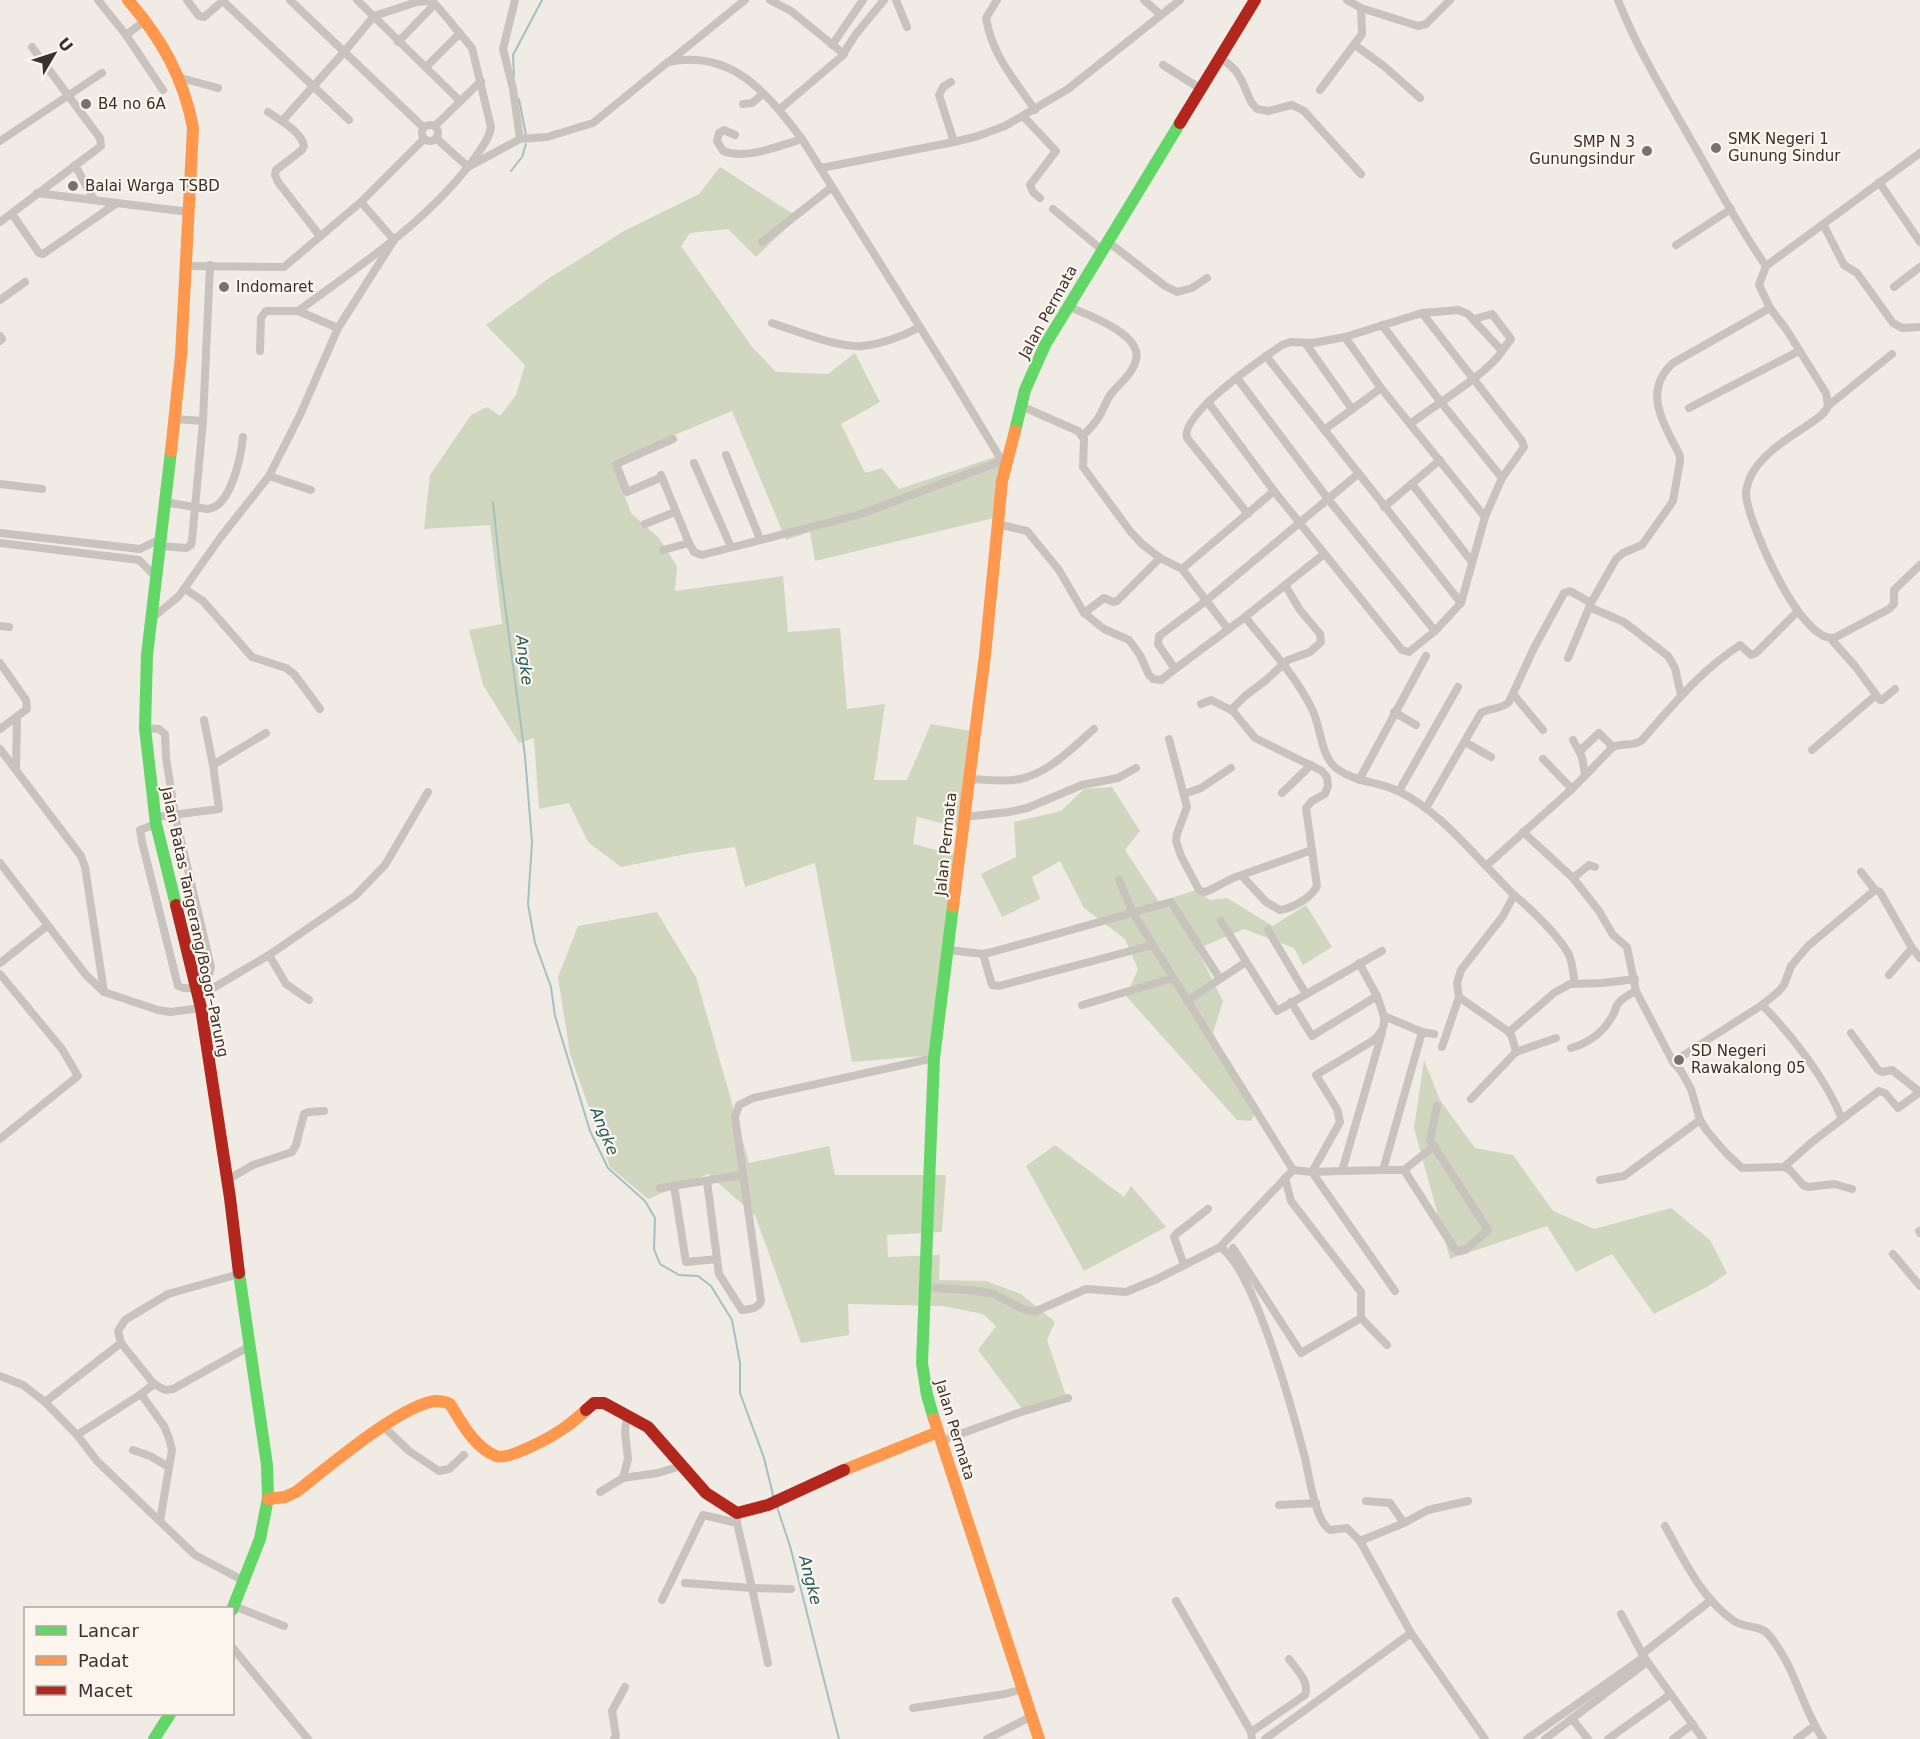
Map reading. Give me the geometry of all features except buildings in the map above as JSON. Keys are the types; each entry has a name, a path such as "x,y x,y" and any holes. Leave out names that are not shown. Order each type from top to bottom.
{"main road":[{"name":"Jalan Batas Tangerang/Bogor–Parung","path":"128,0 146,20 170,56 188,98 194,128 176,419 147,655 146,728 156,821 198,997 227,1180 267,1465 268,1500 263,1523 246,1582 234,1607"},
{"name":"Jalan Permata","path":"1039,1739 927,1395 922,1363 934,1058 949,950 968,779 986,655 1004,461 1035,364 1067,306 1255,0"},
{"path":"268,1500 296,1492 384,1427 416,1408 435,1401 444,1401 453,1407 475,1442 496,1456 502,1457 512,1455 563,1429 594,1403 604,1403 648,1427 706,1493 737,1518 817,1482 940,1436"},
{"path":"154,1739 169,1715"}],"street":[{"path":"98,0 126,35 163,90"},
{"path":"187,0 199,16 204,17 224,1 349,120"},
{"path":"290,0 423,127"},
{"path":"357,0 460,101"},
{"path":"515,0 503,49 513,89 520,139"},
{"path":"468,167 520,139 547,137 593,123 745,0"},
{"path":"770,0 791,11 844,54"},
{"path":"832,45 863,0"},
{"path":"780,109 844,54 856,34 884,0"},
{"path":"896,0 907,27"},
{"path":"997,0 986,18 991,40 1003,64 1035,110"},
{"path":"1144,0 1161,15"},
{"path":"821,168 954,142 1005,126 1068,89 1180,0"},
{"path":"1347,0 1361,8 1418,26 1426,24 1450,0"},
{"path":"1618,0 1639,47 1766,266"},
{"path":"282,121 374,16 417,2 428,1 435,4 472,48 491,133 468,167 394,240 298,311"},
{"path":"398,42 435,4"},
{"path":"1320,90 1362,34 1361,8"},
{"path":"126,35 146,20"},
{"path":"426,67 460,33"},
{"path":"1355,45 1385,67 1420,98"},
{"path":"0,222 101,144 100,138 32,47"},
{"path":"1221,57 1236,72 1257,109 1268,111 1292,105 1304,111 1361,174"},
{"path":"668,62 684,59 726,65 744,76 780,109 821,168 1004,461 858,515 702,555 694,552 688,543 662,476 627,492 616,464 673,440"},
{"path":"1163,65 1201,89"},
{"path":"0,141 102,74"},
{"path":"181,78 218,88"},
{"path":"435,126 480,81"},
{"path":"951,82 943,87 939,95 954,142"},
{"path":"743,104 752,103 763,94"},
{"path":"268,112 301,137 304,146 302,150 276,170 275,178 320,236"},
{"path":"1023,116 1056,151 1030,185 1033,192 1040,198"},
{"path":"423,127 435,126"},
{"path":"424,138 432,141 436,138 438,132 435,126"},
{"path":"423,127 424,138"},
{"path":"735,135 724,130 720,134 717,141 723,151 742,154 802,139"},
{"path":"187,266 284,267 361,202 424,138"},
{"path":"436,138 468,167"},
{"path":"1828,405 1826,393 1770,308 1759,285 1766,266 1920,153"},
{"path":"75,165 94,200"},
{"path":"1879,182 1919,239"},
{"path":"762,242 832,187"},
{"path":"38,193 189,212"},
{"path":"361,202 394,240"},
{"path":"12,214 39,253 43,254 117,203"},
{"path":"1053,209 1177,292 1192,288 1207,278"},
{"path":"1676,245 1731,209"},
{"path":"1822,224 1835,244 1844,265 1857,273 1893,324 1902,328 1920,327"},
{"path":"151,620 185,589 220,538 269,476 300,415 338,328 394,240"},
{"path":"0,533 140,549 161,542 186,548 191,545 203,420 210,265"},
{"path":"1894,288 1920,267"},
{"path":"0,300 25,282"},
{"path":"12,291 22,297"},
{"path":"1067,306 1123,334 1133,344 1136,351 1136,361 1130,371 1108,397 1093,426 1082,436"},
{"path":"1568,658 1590,605 1616,559 1623,553 1642,545 1673,501 1680,456 1659,411 1658,383 1665,369 1770,308"},
{"path":"1248,514 1185,435 1197,414 1208,402 1282,345 1291,342 1306,344 1345,337 1422,313 1458,310 1474,319 1502,351"},
{"path":"260,351 263,312 298,311 338,328"},
{"path":"1208,402 1324,554 1404,652 1409,652 1435,631 1461,603 1485,516 1502,478 1523,450 1524,444 1422,313"},
{"path":"1410,424 1496,359 1511,338 1494,315 1488,314 1474,319"},
{"path":"772,323 835,342 861,346 886,340 920,327"},
{"path":"1382,325 1502,478"},
{"path":"0,336 2,339 0,341"},
{"path":"1345,337 1381,388 1485,516"},
{"path":"1306,344 1352,409"},
{"path":"1689,408 1799,351"},
{"path":"1892,354 1828,405 1821,415 1779,444 1757,466 1749,480 1746,494 1775,574 1798,611 1816,633 1831,639 1881,701 1895,689"},
{"path":"1266,356 1461,603"},
{"path":"1237,378 1328,499 1435,631"},
{"path":"1324,430 1381,388"},
{"path":"1020,406 1073,428 1082,436 1084,446 1082,463 1085,470 1130,531 1160,558 1182,568 1228,629"},
{"path":"176,419 203,420"},
{"path":"164,502 214,509 225,497 242,454 243,437"},
{"path":"726,455 760,539"},
{"path":"1384,507 1440,460"},
{"path":"694,464 731,548"},
{"path":"1174,669 1158,644 1157,638 1207,600 1358,474"},
{"path":"269,476 311,490"},
{"path":"0,484 42,489"},
{"path":"1412,484 1472,562"},
{"path":"1182,568 1274,491"},
{"path":"645,524 675,512"},
{"path":"998,524 1027,531 1059,570 1084,613 1104,629 1132,643 1149,675 1153,679 1161,680 1324,554"},
{"path":"0,543 139,560 157,578"},
{"path":"663,550 688,543"},
{"path":"139,560 140,549"},
{"path":"1084,613 1104,598 1113,602 1117,601 1160,558"},
{"path":"1831,639 1889,609 1894,604 1894,590 1920,565"},
{"path":"1232,710 1282,665 1295,656 1310,652 1321,642 1320,634 1300,610 1285,585"},
{"path":"185,589 203,601 252,657 286,668 294,674 320,709"},
{"path":"1426,808 1481,713 1503,707 1512,694 1564,593 1570,591 1590,605 1624,622 1668,656 1675,668 1681,695"},
{"path":"1486,866 1572,789 1613,747 1641,741 1681,695 1715,662 1740,645 1743,645 1750,655 1756,653 1798,611"},
{"path":"1245,617 1312,708 1328,757 1335,767 1359,780 1399,791 1426,808 1544,924 1569,956 1575,984"},
{"path":"1359,780 1426,656"},
{"path":"0,663 28,706 0,729"},
{"path":"1399,791 1458,687"},
{"path":"1512,694 1543,730"},
{"path":"1812,750 1875,696"},
{"path":"1201,704 1211,700 1232,710 1255,738 1311,765 1327,777 1326,794 1312,801 1306,808 1316,889 1286,909 1276,909 1266,902 1242,876"},
{"path":"1394,712 1416,725"},
{"path":"16,771 17,717"},
{"path":"198,997 182,989 177,983 140,830 156,821 175,815 219,809 204,720"},
{"path":"146,728 159,729 165,734 166,758 175,815 211,967 211,974 198,997"},
{"path":"968,779 1018,780 1032,776 1059,759 1094,729"},
{"path":"213,765 266,733"},
{"path":"1580,751 1599,733 1613,747"},
{"path":"1169,739 1187,807 1176,841 1195,885 1203,892 1269,864 1312,850"},
{"path":"1573,740 1580,751 1585,774"},
{"path":"1465,742 1491,757"},
{"path":"0,749 81,856 85,867 104,992"},
{"path":"1543,759 1572,789"},
{"path":"1282,793 1311,765"},
{"path":"1327,777 1335,767"},
{"path":"964,817 1027,808 1082,785 1118,778 1136,768"},
{"path":"1184,794 1201,788 1231,768"},
{"path":"0,863 86,975 104,992 125,1001 158,1010 177,1011 269,955 355,896 386,865 428,792"},
{"path":"1523,832 1573,878 1599,911 1613,935 1627,947 1636,991 1672,1062 1681,1071 1691,1089 1700,1120 1726,1153 1743,1168 1784,1167 1808,1187 1834,1184 1852,1189"},
{"path":"1573,878 1589,865 1595,867"},
{"path":"1861,872 1875,890 1880,892 1920,958"},
{"path":"1119,880 1133,913 1293,1170"},
{"path":"1672,1062 1762,1005 1784,985 1791,966 1808,945 1875,890"},
{"path":"1442,1047 1459,997 1457,983 1461,970 1503,916 1514,895"},
{"path":"949,950 983,954 1171,902 1220,979"},
{"path":"1221,921 1277,1011 1382,951"},
{"path":"0,963 47,926"},
{"path":"1268,930 1306,994"},
{"path":"983,954 992,985 999,986 1153,945"},
{"path":"1889,975 1912,948"},
{"path":"269,955 286,984 309,1000"},
{"path":"1187,1001 1246,962"},
{"path":"1342,1171 1386,1022 1377,996 1359,963"},
{"path":"0,974 62,1049 78,1076 0,1140"},
{"path":"1082,1005 1173,978"},
{"path":"1509,1032 1554,993 1570,984 1604,984 1635,979"},
{"path":"1571,1048 1584,1044 1597,1035 1614,1014 1617,1004 1636,991"},
{"path":"1291,1002 1312,1036 1377,996"},
{"path":"1459,997 1509,1032 1516,1053"},
{"path":"1762,1005 1805,1057 1836,1104 1842,1119"},
{"path":"1384,1016 1422,1032 1434,1034"},
{"path":"1383,1170 1422,1032"},
{"path":"1312,1172 1340,1122 1337,1109 1316,1075 1382,1033"},
{"path":"1784,1167 1879,1091 1885,1093 1898,1108 1920,1092 1892,1070 1882,1072 1878,1070 1851,1033"},
{"path":"1471,1099 1516,1053 1556,1038"},
{"path":"707,1181 719,1274 742,1310 758,1306 761,1301 742,1175 735,1117 737,1109 744,1101 781,1091 934,1058"},
{"path":"1404,1170 1456,1251 1465,1250 1488,1230 1430,1140 1437,1106"},
{"path":"227,1180 253,1165 292,1152 304,1114 324,1111"},
{"path":"1600,1180 1624,1176 1700,1120"},
{"path":"1293,1170 1312,1172 1404,1170 1434,1146"},
{"path":"924,1287 994,1294 1023,1309 1034,1311 1086,1289 1126,1292 1220,1247 1293,1170"},
{"path":"1312,1172 1395,1291"},
{"path":"660,1188 742,1175"},
{"path":"1285,1178 1291,1201 1361,1292 1361,1318 1388,1345"},
{"path":"674,1186 686,1262 717,1258"},
{"path":"1184,1265 1174,1237 1208,1209"},
{"path":"1220,1247 1246,1282 1257,1305 1289,1402 1323,1524 1328,1528 1347,1528 1360,1541 1411,1633 1485,1739"},
{"path":"1233,1248 1302,1353 1361,1318"},
{"path":"1893,1254 1920,1286"},
{"path":"239,1274 168,1294 125,1320 117,1333 121,1343 153,1384 165,1390 173,1389 250,1346"},
{"path":"45,1402 121,1343"},
{"path":"0,1376 23,1386 45,1402 77,1435 97,1461 195,1555 246,1582"},
{"path":"77,1435 153,1384"},
{"path":"141,1394 169,1438 172,1450 160,1521"},
{"path":"940,1436 1068,1398"},
{"path":"624,1478 628,1460 625,1432 627,1415"},
{"path":"384,1427 409,1451 439,1471 449,1469 464,1455"},
{"path":"133,1450 150,1456 169,1467"},
{"path":"600,1492 624,1478 652,1474 681,1466"},
{"path":"1366,1501 1390,1503 1404,1523"},
{"path":"1360,1541 1404,1523 1428,1510 1468,1501"},
{"path":"1279,1505 1316,1503"},
{"path":"662,1600 702,1515 737,1518 768,1663"},
{"path":"1665,1526 1710,1600 1735,1622 1763,1630 1769,1635 1791,1669 1804,1705 1823,1739"},
{"path":"685,1583 791,1589"},
{"path":"1545,1739 1572,1719 1710,1600"},
{"path":"1176,1601 1251,1736 1305,1695 1307,1689 1305,1683 1289,1659"},
{"path":"234,1608 284,1626"},
{"path":"1621,1614 1644,1658 1703,1739"},
{"path":"1265,1739 1411,1633"},
{"path":"234,1649 308,1739"},
{"path":"1527,1739 1644,1658"},
{"path":"614,1739 616,1736 613,1709 625,1687"},
{"path":"913,1708 1005,1694 1023,1689"},
{"path":"1608,1739 1671,1694"},
{"path":"987,1739 1032,1716"},
{"path":"1572,1719 1588,1739"},
{"path":"1553,1720 1560,1728"},
{"path":"1673,1739 1693,1724"},
{"path":"1797,1739 1810,1729"}],"green space":[{"path":"720,167 798,217 756,257 728,229 690,233 681,246 752,347 776,372 828,374 855,353 880,402 841,424 865,473 882,468 899,489 1007,453 998,517 815,561 810,532 786,540 732,411 612,461 631,513 658,537 677,566 675,591 783,576 788,632 840,628 847,709 885,704 874,780 907,780 931,724 976,732 961,828 917,817 913,844 956,855 934,1055 852,1062 815,863 745,887 735,847 621,867 588,842 569,803 539,809 534,738 519,743 483,685 469,630 502,624 490,525 424,529 430,475 471,415 487,407 500,416 516,395 525,365 486,325 548,279 624,231 699,194"},
{"path":"1112,787 1140,831 1125,850 1159,902 1196,890 1210,900 1227,898 1273,926 1306,905 1332,947 1303,965 1294,948 1244,929 1197,949 1223,1001 1210,1043 1258,1106 1251,1121 1237,1120 1126,996 1138,969 1125,939 1084,908 1060,861 1032,877 1040,899 1002,917 981,874 1016,857 1014,822 1061,811 1084,789"},
{"path":"657,912 696,977 749,1163 829,1146 835,1175 946,1175 942,1232 887,1235 888,1257 940,1255 939,1280 986,1281 1021,1294 1055,1322 1047,1340 1066,1396 1026,1414 978,1350 996,1326 983,1314 943,1306 848,1304 849,1335 801,1343 755,1215 708,1174 648,1199 610,1167 570,1054 558,977 578,926"},
{"path":"1424,1060 1440,1100 1475,1148 1513,1155 1553,1211 1594,1229 1671,1208 1710,1240 1727,1273 1707,1287 1654,1314 1612,1254 1576,1272 1547,1226 1450,1259 1414,1128"},
{"path":"1055,1145 1124,1197 1131,1186 1166,1227 1084,1271 1026,1166"}],"waterway":[{"path":"514,76 513,55 542,0"},
{"path":"519,99 526,135"},
{"path":"511,171 522,157 526,144"},
{"name":"Angke","path":"493,502 525,756 532,842 528,904 535,943 551,987 555,1016 590,1131 608,1168 645,1201 655,1218 654,1249 660,1264 679,1275 698,1276 711,1286 732,1320 740,1363 740,1393 764,1458 774,1499"},
{"name":"Angke","path":"777,1507 790,1546 839,1739"}],"traffic: fast":[{"path":"1015,431 1025,390 1045,345 1180,123"},
{"path":"171,451 147,655 145,728 156,824 176,905"},
{"path":"934,1419 927,1395 922,1363 934,1058 953,906"},
{"path":"233,1607 260,1539 268,1498 267,1465 239,1273"},
{"path":"154,1739 169,1715"}],"traffic: slow":[{"path":"128,0 161,44 184,92 193,128 181,356 171,451"},
{"path":"953,906 985,655 1002,481 1015,431"},
{"path":"268,1499 285,1497 296,1492 384,1425 421,1405 436,1401 450,1404 475,1441 488,1452 502,1457 530,1447 550,1436 570,1424 586,1410"},
{"path":"934,1419 1039,1739"},
{"path":"844,1470 938,1432"}],"traffic: jam":[{"path":"1180,123 1255,0"},
{"path":"176,905 201,1008 239,1273"},
{"path":"586,1410 594,1403 604,1403 648,1427 706,1493 737,1513 768,1505 844,1470"}],"place":[{"name":"B4 no 6A","path":"86,104"},
{"name":"SMK Negeri 1 Gunung Sindur","path":"1716,148"},
{"name":"SMP N 3 Gunungsindur","path":"1647,151"},
{"name":"Balai Warga TSBD","path":"73,186"},
{"name":"Indomaret","path":"224,287"},
{"name":"SD Negeri Rawakalong 05","path":"1679,1060"}]}
